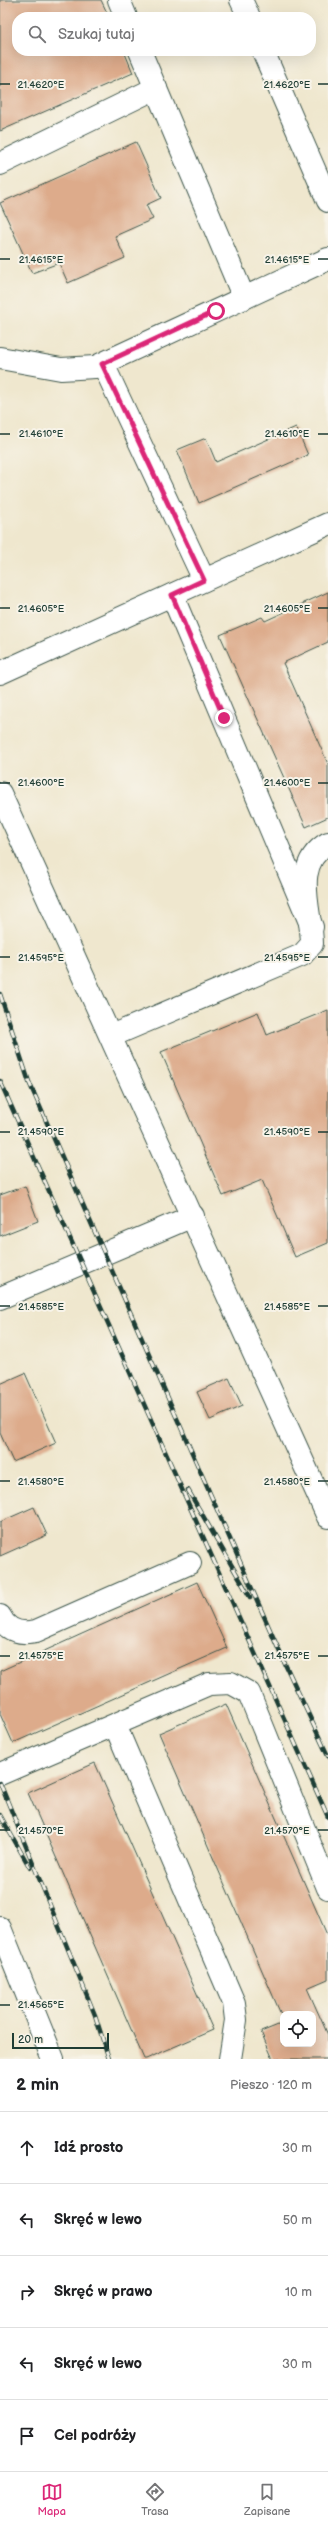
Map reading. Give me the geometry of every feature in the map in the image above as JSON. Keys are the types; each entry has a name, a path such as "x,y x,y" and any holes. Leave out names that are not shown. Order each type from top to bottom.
{"lane":[{"path":"119,0 124,12"},
{"path":"241,0 246,12"},
{"path":"142,56 244,298"},
{"path":"265,56 328,202"},
{"path":"0,164 156,88"},
{"path":"0,358 61,369 79,370 102,364 328,259"},
{"path":"102,364 204,580"},
{"path":"0,673 328,524"},
{"path":"172,595 312,927"},
{"path":"0,793 326,1506"},
{"path":"111,1036 302,955 312,944 312,927 304,881 311,860 328,843"},
{"path":"0,1298 193,1216"},
{"path":"0,1616 8,1628 26,1633 36,1631 190,1563"},
{"path":"0,1774 209,1684 231,1683 249,1693 328,1888"},
{"path":"115,1725 234,2003 236,2020 230,2059"},
{"path":"0,1928 53,2059"}],"building":[{"path":"0,0 101,0 107,12 12,12 12,56 126,56 133,73 0,131"},
{"path":"136,142 161,198 146,205 153,219 115,236 125,258 68,283 59,263 32,273 0,203"},
{"path":"296,427 308,455 199,503 177,450 206,438 216,462"},
{"path":"328,592 328,642 283,663 328,764 328,817 306,827 220,635 262,617 265,621"},
{"path":"328,1010 328,1243 295,1257 262,1180 223,1196 161,1052 258,1012 267,1035"},
{"path":"25,1186 38,1221 0,1236 0,1195"},
{"path":"25,1373 56,1443 13,1462 0,1433 0,1384"},
{"path":"229,1378 242,1406 210,1420 197,1392"},
{"path":"34,1507 47,1535 0,1556 0,1522"},
{"path":"197,1582 227,1648 13,1743 0,1714 0,1671"},
{"path":"226,1704 328,1937 328,1979 307,1988 328,2035 328,2059 273,2059 261,2032 280,2024 280,2047 316,2047 316,2011 280,2012 159,1733"},
{"path":"95,1763 213,2030 146,2059 144,2059 28,1793"}],"railway":[{"path":"0,994 29,1082 285,1664 328,1756"},
{"path":"0,1081 328,1817"},
{"path":"188,1490 250,1597"},
{"path":"0,1783 95,2015 109,2059"},
{"path":"0,1815 30,1868"}],"route":[{"path":"216,311 102,364 204,580 172,595 224,718"}]}
